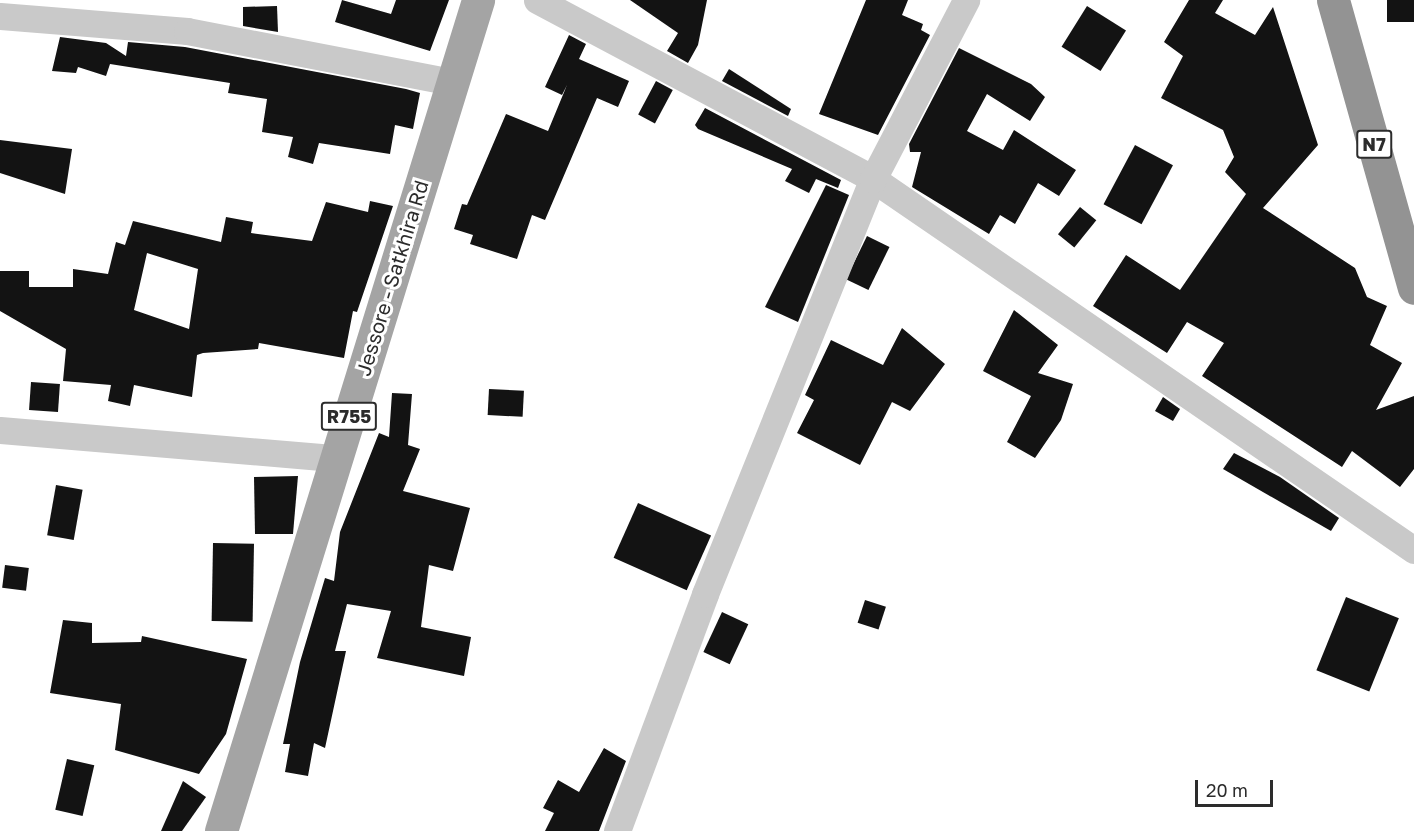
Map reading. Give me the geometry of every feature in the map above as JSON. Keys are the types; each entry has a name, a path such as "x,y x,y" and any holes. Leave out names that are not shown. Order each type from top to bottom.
{"highway":[{"name":"N7","path":"1333,0 1414,288"}],"main road":[{"name":"Jessore - Satkhira Rd","path":"221,831 478,0"}],"street":[{"path":"537,0 873,179 1414,550"},
{"path":"617,831 705,594 873,179 966,0"},
{"path":"0,16 187,31 453,82"},
{"path":"0,429 336,458"}],"building":[{"path":"342,0 391,14 396,0 449,0 430,51 335,22"},
{"path":"630,0 707,0 698,45 688,63 667,51 678,33"},
{"path":"866,0 908,0 902,15 923,24 921,30 930,35 878,135 819,114"},
{"path":"1189,0 1223,0 1215,13 1255,35 1273,7 1318,145 1263,208 1355,268 1367,297 1387,306 1370,345 1402,363 1376,410 1414,396 1414,469 1400,487 1352,451 1342,467 1202,376 1224,343 1187,322 1167,353 1093,306 1126,255 1180,290 1246,194 1225,172 1234,157 1223,130 1161,98 1183,56 1164,42"},
{"path":"1387,0 1414,0 1414,22 1387,22"},
{"path":"277,6 278,32 243,26 243,7"},
{"path":"1087,6 1126,30 1101,71 1062,47"},
{"path":"569,35 586,44 579,59 629,81 618,107 597,98 545,220 532,215 517,259 470,244 473,235 454,229 462,204 467,205 506,114 548,131 567,85 562,95 545,87"},
{"path":"60,37 106,43 126,56 128,42 185,47 406,89 420,93 413,129 395,125 390,154 319,143 313,164 288,157 293,137 262,132 267,99 228,93 230,83 110,64 106,76 78,67 76,73 52,71"},
{"path":"959,48 1031,84 1045,97 1030,121 987,94 967,131 1003,150 1014,130 1076,170 1059,196 1038,183 1015,224 1000,215 989,234 912,187 921,152 910,152 909,144"},
{"path":"729,69 791,109 788,116 722,81"},
{"path":"656,81 673,90 655,123 638,115"},
{"path":"705,108 841,180 838,188 816,179 809,193 785,181 792,169 698,129 695,125"},
{"path":"0,140 72,149 65,194 0,173"},
{"path":"1135,145 1173,165 1142,224 1104,204"},
{"path":"826,185 849,195 798,322 765,307"},
{"path":"370,201 393,206 357,312 353,311 344,358 259,343 258,349 203,353 197,355 192,397 134,385 130,406 108,401 111,385 63,381 66,349 0,311 0,271 29,271 29,287 73,287 73,269 108,274 116,242 125,245 133,221 221,242 226,217 253,222 251,233 312,241 326,202 368,212","holes":["147,253 198,269 189,329 134,310"]},
{"path":"1080,207 1096,220 1074,247 1058,234"},
{"path":"867,236 889,247 868,290 846,279"},
{"path":"1014,310 1058,345 1038,373 1073,384 1061,420 1035,458 1007,442 1031,396 983,371"},
{"path":"902,328 945,364 910,411 892,402 860,465 797,433 814,400 805,395 831,340 883,365"},
{"path":"31,382 60,384 58,412 29,410"},
{"path":"489,389 524,391 523,417 488,415"},
{"path":"392,393 412,394 408,445 420,449 403,491 470,508 453,571 429,565 421,627 471,637 464,676 377,658 391,611 347,604 335,651 346,651 325,748 314,743 308,776 285,772 290,744 283,744 300,662 325,578 334,581 340,532 379,433 389,437"},
{"path":"1163,397 1180,409 1173,421 1155,411"},
{"path":"1234,453 1280,477 1339,518 1331,531 1223,469"},
{"path":"298,476 293,534 255,534 254,477"},
{"path":"56,485 83,490 74,540 47,535"},
{"path":"638,503 711,536 687,590 614,558"},
{"path":"213,543 254,544 253,622 212,621"},
{"path":"5,565 29,568 26,591 2,588"},
{"path":"1346,597 1399,618 1369,692 1316,670"},
{"path":"865,600 886,607 879,630 858,623"},
{"path":"722,612 748,624 730,664 703,652"},
{"path":"63,620 92,623 92,643 141,642 142,636 247,659 226,734 199,774 115,750 121,704 50,693"},
{"path":"604,748 626,761 599,831 545,831 554,813 543,808 558,780 579,792"},
{"path":"67,759 94,765 83,816 55,810"},
{"path":"183,781 206,797 182,831 161,831"}]}
